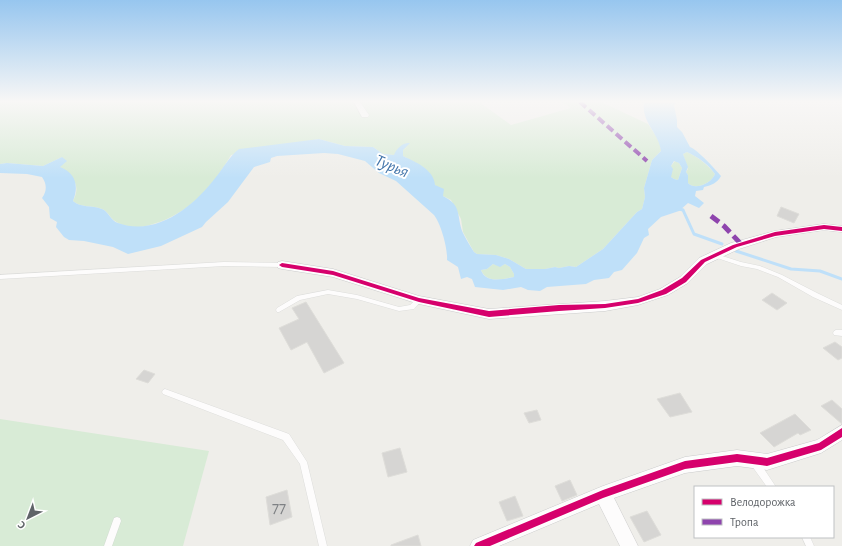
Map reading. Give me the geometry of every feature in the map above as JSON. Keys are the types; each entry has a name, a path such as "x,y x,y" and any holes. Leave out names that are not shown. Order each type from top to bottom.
{"street":[{"path":"282,265 333,273 419,300 489,314 605,306 638,301 664,292 684,280 703,261 735,246 775,234 824,227 842,229"},
{"path":"479,546 603,494 685,465 737,458 767,462 821,446 842,432"},
{"path":"603,494 629,546"}],"lane":[{"path":"713,255 741,264 758,267 780,276 842,308"},
{"path":"0,277 224,264 282,265"},
{"path":"279,310 286,304 303,297 328,292 357,297 400,309 412,307 419,300"},
{"path":"165,392 286,437 303,462 323,546"},
{"path":"753,460 771,486"},
{"path":"108,546 117,521"}],"green space":[{"path":"0,127 650,127 660,142 661,151 652,160 644,188 645,197 642,209 637,212 603,249 576,267 569,266 545,269 526,269 509,259 496,255 477,254 474,252 463,232 461,219 451,200 443,196 414,162 403,156 403,150 409,146 394,155 383,154 373,147 345,146 319,139 231,155 208,188 189,206 166,219 153,224 137,227 123,225 113,220 104,210 83,206 73,201 76,195 76,185 72,178 59,167 62,157 43,166 7,163 0,164"},
{"path":"687,152 695,156 709,167 715,174 707,183 695,186 688,183 688,175 686,172 688,169 683,154"},
{"path":"675,161 679,163 682,168 678,180 671,177 671,166"},
{"path":"493,264 501,266 505,264 510,267 514,277 495,280 487,277 481,270 487,269"},
{"path":"0,419 209,451 183,546 0,546"}],"water":[{"name":"Турья","path":"651,127 677,127 682,132 690,147 702,156 721,176 714,183 704,187 703,190 696,191 695,196 704,203 699,208 688,203 679,211 661,217 648,229 649,235 644,238 637,253 622,270 614,272 609,278 594,280 586,284 547,287 540,291 528,290 521,287 503,290 475,287 472,279 467,277 461,279 458,267 447,260 444,237 434,215 396,181 379,173 365,161 338,154 324,153 277,156 271,158 270,162 254,167 228,202 202,227 161,246 128,254 113,247 84,241 69,240 64,237 56,227 57,222 50,218 49,207 42,198 46,188 42,177 27,174 0,173 0,164 7,163 43,166 62,157 67,161 60,167 73,176 76,185 73,201 83,206 102,209 118,223 133,226 147,226 173,216 186,208 207,188 229,159 239,149 319,139 345,146 373,147 383,154 394,155 400,146 410,143 403,150 403,156 428,170 434,179 435,185 444,189 443,196 454,204 458,212 463,233 474,252 477,254 496,255 509,259 526,269 545,269 569,266 576,267 603,249 637,212 642,209 645,197 644,188 652,160 661,151","holes":["687,152 695,156 715,174 707,183 699,186 688,183 688,175 686,172 688,167 683,154","674,161 679,163 682,168 678,180 671,177 673,169 671,166","493,264 500,267 505,264 510,267 514,277 495,280 487,277 481,270 487,269"]}],"building":[{"path":"781,207 799,214 794,223 777,216"},
{"path":"772,293 787,303 777,310 762,300"},
{"path":"306,302 344,363 324,373 307,342 291,350 279,328 299,319 292,308"},
{"path":"835,342 842,347 842,358 838,360 823,348"},
{"path":"144,370 155,374 148,383 136,379"},
{"path":"680,393 692,412 670,417 657,399"},
{"path":"832,400 842,409 842,424 821,406"},
{"path":"537,410 541,420 529,423 524,413"},
{"path":"795,414 811,430 800,435 798,433 774,447 760,433"},
{"path":"400,448 407,472 388,477 382,453"},
{"path":"570,480 577,495 562,501 555,486"},
{"path":"287,490 292,517 270,525 266,497"},
{"path":"515,496 523,516 507,521 499,502"},
{"path":"647,511 661,535 644,542 630,517"},
{"path":"418,535 421,546 391,546 391,545"}],"waterway":[{"path":"677,209 683,210"},
{"path":"679,209 683,210"},
{"path":"683,210 694,234 722,244"},
{"path":"736,251 791,269 820,271 842,279"}],"marked path":[{"path":"609,127 647,161"},
{"path":"711,216 724,226 741,244"}],"cycle path":[{"path":"282,265 333,273 419,300 489,314 605,306 638,301 664,292 684,280 703,261 735,246 775,234 824,227 842,229"},
{"path":"479,546 603,494 685,465 737,458 767,462 821,446 842,432"}]}
